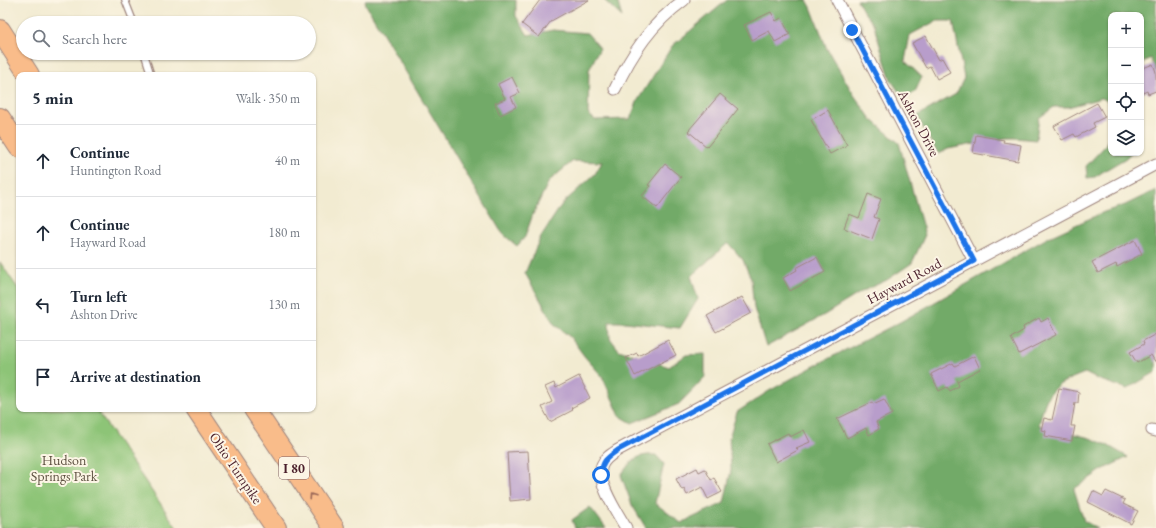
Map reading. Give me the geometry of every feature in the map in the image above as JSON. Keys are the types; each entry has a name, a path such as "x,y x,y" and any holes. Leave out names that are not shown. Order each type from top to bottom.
{"highway":[{"path":"0,30 16,55"},
{"path":"19,60 27,72"},
{"path":"0,118 16,142"},
{"name":"Ohio Turnpike","path":"198,412 276,528"},
{"name":"I 80","path":"256,412 334,528"}],"street":[{"path":"615,89 623,73 648,33 665,15 684,0"},
{"name":"Ashton Drive","path":"837,0 974,261"},
{"name":"Hayward Road","path":"626,528 605,490 601,475 602,466 608,457 618,450 1156,164"}],"lane":[{"path":"125,0 131,16"},
{"path":"146,60 150,72"}],"green space":[{"path":"365,0 516,0 516,16 528,35 553,30 587,33 600,48 589,70 588,114 595,120 630,119 638,100 672,46 727,0 807,0 827,49 854,95 871,119 899,143 925,235 912,263 887,280 863,291 826,314 766,347 754,308 751,279 743,260 728,243 691,276 698,299 680,328 625,322 609,322 610,338 619,350 669,367 686,355 705,354 705,377 679,404 632,423 620,416 602,376 570,337 554,324 525,273 540,238 562,204 595,174 602,162 573,161 549,181 533,214 525,237 517,246 500,230 366,5"},
{"path":"604,0 617,0 622,17"},
{"path":"857,0 1156,0 1156,78 1151,58 1144,62 1144,12 1108,12 1108,101 1102,98 1068,107 1054,107 1039,118 1036,140 1006,138 948,149 939,154 917,116 956,94 964,78 953,21 936,21 910,35 905,61 922,77 915,92 903,98 891,80 874,25 863,11"},
{"path":"1108,140 1108,156 1128,156 1095,177 1087,178 1086,166 1104,147"},
{"path":"1156,190 1156,372 1127,389 1097,379 1085,373 1069,379 1058,386 1049,395 1044,405 1039,425 1090,438 1107,445 1128,457 1102,470 1074,489 1084,521 1097,528 646,528 632,505 621,475 628,465 635,459 649,455 656,455 664,464 655,503 681,523 724,503 731,470 729,438 737,412 769,391 900,322 1049,237 1104,212 1125,205"},
{"name":"Hudson Springs Park","path":"0,262 16,286 16,412 98,412 177,528 0,528"},
{"path":"590,507 606,528 575,528 572,520"}],"building":[{"path":"540,0 589,0 551,21 539,37 522,24"},
{"path":"771,12 776,21 781,18 790,34 775,42 769,31 752,40 744,25"},
{"path":"926,36 939,60 942,58 950,72 937,79 930,66 926,68 912,43"},
{"path":"1153,64 1156,72 1156,91 1148,94 1147,91 1144,92 1144,68"},
{"path":"512,77 520,93 511,97 516,107 500,115 495,103 505,99 498,84"},
{"path":"720,94 738,109 707,147 688,131"},
{"path":"1097,103 1105,117 1093,123 1095,127 1076,137 1074,134 1062,140 1054,126"},
{"path":"828,110 847,145 830,154 811,120"},
{"path":"976,135 1021,145 1018,161 973,153"},
{"path":"665,164 681,177 657,208 642,196 650,186 648,185"},
{"path":"868,194 881,199 874,217 879,219 872,239 844,228 849,214 859,218"},
{"path":"1135,240 1142,254 1117,267 1116,264 1098,273 1092,262"},
{"path":"817,257 825,272 790,291 783,278 797,270 796,268"},
{"path":"742,297 751,313 716,332 707,316"},
{"path":"1039,318 1041,322 1048,318 1056,335 1019,354 1011,338 1024,330 1023,327"},
{"path":"1156,334 1156,363 1151,355 1137,363 1130,352 1144,344 1143,341"},
{"path":"668,340 676,355 635,376 626,358 637,353 638,356"},
{"path":"974,356 980,369 957,381 959,386 950,391 947,387 939,391 931,374 953,363 955,366"},
{"path":"579,376 590,398 571,408 573,410 550,422 542,407 552,402 545,387 554,383 556,388"},
{"path":"1059,388 1079,392 1078,403 1075,403 1071,426 1075,426 1072,441 1045,436 1046,431 1041,430 1044,418 1052,420"},
{"path":"884,399 892,414 876,422 879,429 869,435 866,428 847,438 837,419 872,402 873,404"},
{"path":"804,430 810,442 796,448 798,450 776,462 767,444 788,433 790,437"},
{"path":"528,451 531,499 510,501 507,452"},
{"path":"697,468 699,472 705,469 711,480 714,478 722,492 708,499 702,487 687,495 684,489 682,490 676,479"},
{"path":"1093,491 1103,496 1106,491 1125,500 1123,504 1138,511 1131,524 1088,502"}],"route":[{"path":"601,475 602,466 608,457 618,450 974,261 852,30"}]}
